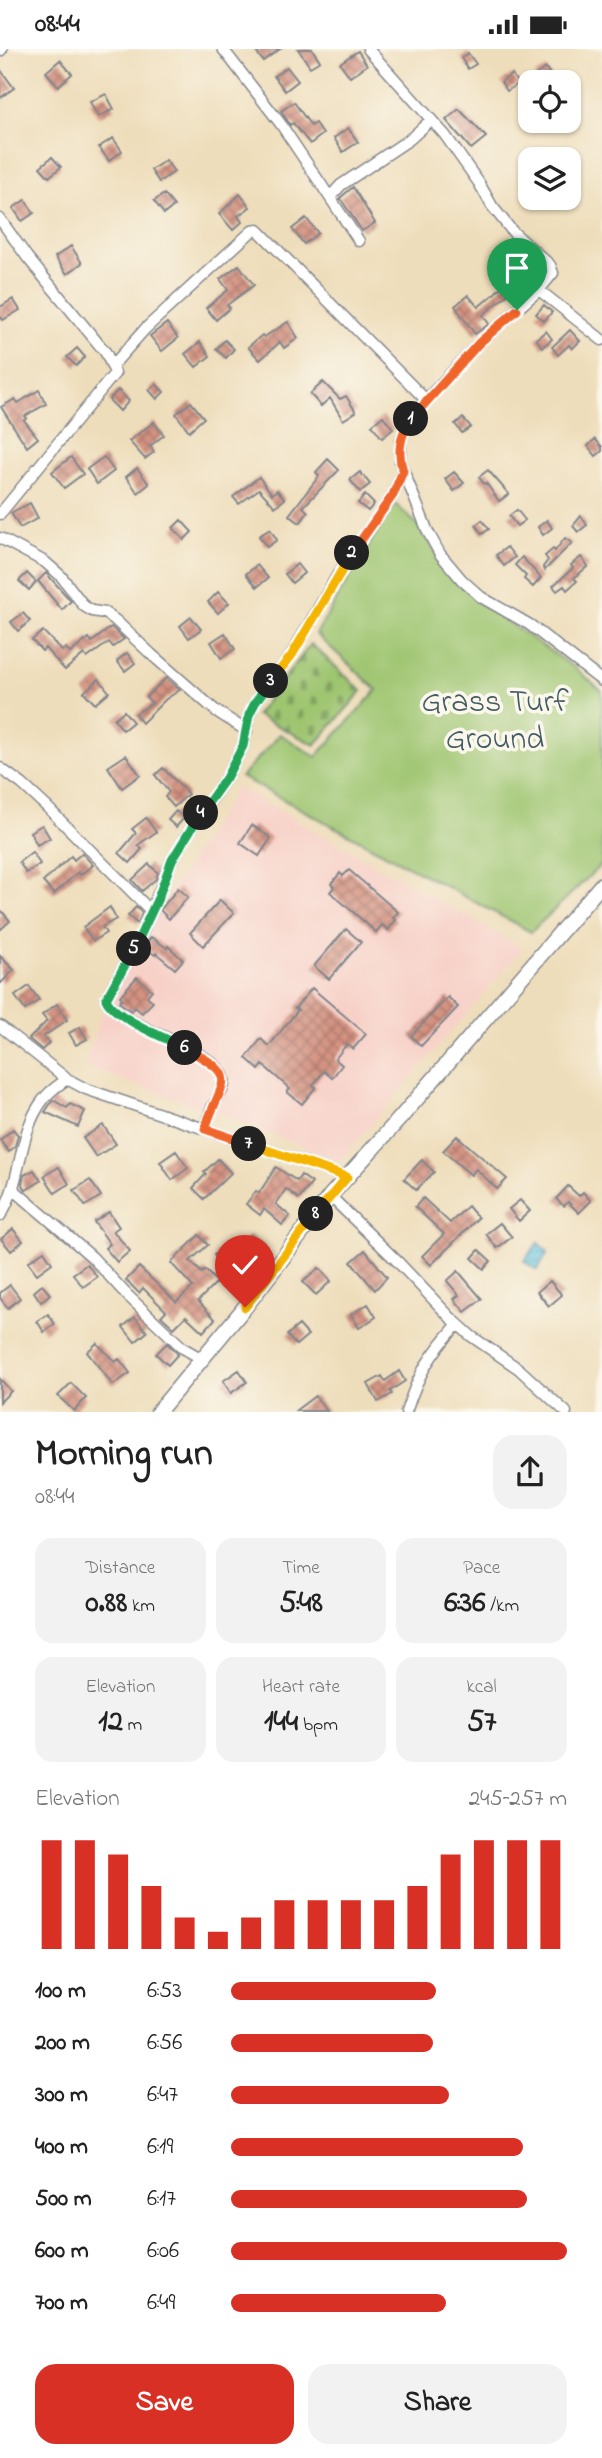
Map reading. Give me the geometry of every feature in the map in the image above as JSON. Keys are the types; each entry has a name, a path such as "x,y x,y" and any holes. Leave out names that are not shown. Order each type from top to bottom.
{"main road":[{"path":"158,1412 245,1307 330,1196 602,884"}],"street":[{"path":"223,49 280,123 359,240"},
{"path":"368,49 445,135 512,231 550,265 553,272 539,290 479,343 407,424 401,440 400,462 403,471 428,532 440,554 462,580 481,597 530,625 602,681"},
{"path":"330,197 341,185 410,139 431,120"},
{"path":"0,219 27,257 106,353 115,373 0,514"},
{"path":"113,365 145,329 252,231 258,230 427,401"},
{"path":"539,290 602,340"},
{"path":"205,1129 211,1109 224,1085 223,1075 218,1068 119,1013 106,999 152,912 172,860 226,778 243,746 249,715 256,701 292,655 337,576 393,495 403,471"},
{"path":"0,538 45,562 61,576 84,606 92,611 106,613 116,620 151,655 216,711 247,731"},
{"path":"0,768 39,799 152,912"},
{"path":"0,1026 68,1079 86,1089 347,1177"},
{"path":"0,1216 13,1189 31,1118 44,1097 68,1079"},
{"path":"13,1189 92,1257 126,1294 183,1348 202,1359"},
{"path":"330,1196 471,1336 519,1369 566,1412"},
{"path":"406,1412 421,1370 434,1350 458,1324"}],"shaded area":[{"path":"237,787 523,948 340,1161 85,1066 100,1018 149,926"}],"green space":[{"name":"Grass Turf Ground","path":"394,503 422,529 446,569 483,605 575,668 602,691 602,864 531,932 241,777 280,734 316,757 377,690 316,634"},
{"path":"311,644 362,691 315,745 256,715"}],"water":[{"path":"538,1243 548,1252 537,1270 524,1261"}],"building":[{"path":"254,49 280,49 263,61"},
{"path":"298,49 312,49 320,61 310,67"},
{"path":"358,51 367,65 350,77 340,63"},
{"path":"468,53 476,64 468,69 461,58"},
{"path":"60,60 72,74 58,86 46,72"},
{"path":"287,67 298,81 285,91 274,76"},
{"path":"0,69 14,88 0,98"},
{"path":"512,74 518,84 507,91 501,82"},
{"path":"106,94 114,109 98,117 90,102"},
{"path":"294,102 311,126 315,123 323,134 310,144 293,123 290,125 281,111"},
{"path":"459,109 486,137 471,149 446,120"},
{"path":"348,128 358,142 343,152 334,138"},
{"path":"113,138 122,151 109,161 99,147"},
{"path":"52,157 61,167 49,177 40,167"},
{"path":"166,160 174,172 159,182 151,170"},
{"path":"353,187 375,223 362,231 340,198"},
{"path":"164,194 174,206 164,214 154,201"},
{"path":"240,194 250,207 238,216 242,222 233,230 219,214"},
{"path":"25,200 34,213 22,221 13,208"},
{"path":"306,218 318,233 304,244 292,229"},
{"path":"71,246 82,263 67,274 55,257"},
{"path":"518,247 525,253 538,276 528,282 526,279 483,315 489,324 475,334 455,306 468,295 478,307 494,294 505,283 503,280 517,268 507,254"},
{"path":"239,265 254,285 227,305 230,308 216,320 206,308 228,290 220,279"},
{"path":"13,299 20,310 3,320 0,307"},
{"path":"544,305 552,312 544,321 536,314"},
{"path":"288,322 298,338 284,348 280,342 260,360 248,347 262,335 264,337"},
{"path":"167,323 178,338 162,351 150,336"},
{"path":"570,330 580,341 572,349 569,345 558,355 552,347"},
{"path":"546,331 552,339 542,347 536,339"},
{"path":"225,340 234,349 226,358 216,349"},
{"path":"200,342 210,356 196,367 185,354"},
{"path":"77,348 85,357 76,366 67,357"},
{"path":"323,382 340,399 346,396 356,412 343,420 330,398 321,406 310,394"},
{"path":"156,384 164,392 157,399 149,390"},
{"path":"39,390 46,404 25,416 27,418 24,420 38,438 27,447 1,407 15,399 18,403"},
{"path":"118,390 129,401 120,411 109,400"},
{"path":"191,402 204,418 189,431 176,414"},
{"path":"383,416 393,429 382,438 372,425"},
{"path":"463,418 471,427 462,433 455,424"},
{"path":"154,422 164,435 150,446 154,452 145,459 129,441"},
{"path":"595,439 602,447 602,451 596,456 588,446"},
{"path":"71,457 83,474 64,488 52,472"},
{"path":"104,457 114,471 97,484 87,469"},
{"path":"328,459 339,470 303,507 308,512 300,523 289,515 319,476 316,472"},
{"path":"137,468 149,484 138,493 126,477"},
{"path":"488,470 509,494 499,501 479,477"},
{"path":"360,472 370,484 360,492 350,480"},
{"path":"454,472 464,483 454,491 445,479"},
{"path":"259,477 272,494 277,490 285,499 275,507 259,489 239,504 233,497"},
{"path":"365,495 374,504 368,511 358,503"},
{"path":"30,503 38,518 20,528 11,513"},
{"path":"517,510 525,520 517,526 509,516"},
{"path":"581,516 587,525 578,532 573,526"},
{"path":"181,520 192,532 184,540 173,528"},
{"path":"482,520 489,529 482,534 476,525"},
{"path":"547,520 552,528 543,535 538,527"},
{"path":"270,529 277,540 267,547 259,536"},
{"path":"565,538 572,543 545,570 543,567 548,560 545,556 553,549 555,551"},
{"path":"507,547 515,557 504,566 496,555"},
{"path":"522,557 541,578 533,587 515,565"},
{"path":"581,557 588,566 574,578 577,581 567,590 564,586 557,591 553,586"},
{"path":"297,564 304,573 292,583 285,574"},
{"path":"257,565 268,578 257,587 246,574"},
{"path":"27,573 36,582 29,590 19,581"},
{"path":"46,573 71,601 62,610 38,581"},
{"path":"218,592 229,603 218,613 208,602"},
{"path":"23,613 30,621 18,631 11,622"},
{"path":"191,617 201,629 189,638 180,626"},
{"path":"111,627 124,639 113,647 109,642 87,658 84,654 65,670 45,648 42,651 32,640 43,631 62,651 66,648 70,653 89,638 92,642"},
{"path":"225,633 235,649 221,658 211,642"},
{"path":"127,653 135,663 125,671 117,661"},
{"path":"166,678 180,690 166,699 142,723 135,714 152,703 146,697"},
{"path":"99,679 109,692 95,704 84,692"},
{"path":"124,711 133,722 123,730 114,719"},
{"path":"126,755 140,775 122,788 108,767"},
{"path":"163,768 188,794 174,807 165,797 169,792 155,775"},
{"path":"176,811 184,818 176,827 168,820"},
{"path":"146,818 156,832 138,845 142,849 130,863 119,853 136,833 132,829"},
{"path":"42,825 50,838 37,845 30,832"},
{"path":"252,825 271,838 259,856 240,843"},
{"path":"32,852 40,864 26,873 19,862"},
{"path":"82,853 93,865 80,875 78,872 54,894 43,882 71,856 74,860"},
{"path":"149,864 158,873 156,879 142,891 132,880"},
{"path":"349,870 398,912 393,918 396,920 388,930 382,925 376,932 330,892 334,887 331,884 340,873 343,876"},
{"path":"178,888 188,897 169,919 160,910"},
{"path":"220,900 234,913 203,946 190,933"},
{"path":"110,907 116,919 102,927 106,933 93,941 83,927"},
{"path":"136,907 142,913 138,924 128,916"},
{"path":"0,909 10,921 0,930"},
{"path":"346,929 361,942 329,979 314,966"},
{"path":"151,937 167,948 168,946 183,960 175,969 144,947"},
{"path":"0,956 14,970 0,984"},
{"path":"137,977 152,990 147,996 153,1002 142,1013 135,1007 131,1011 119,1002 122,998 120,996"},
{"path":"29,986 39,1000 25,1010 15,996"},
{"path":"312,988 366,1034 353,1049 347,1044 335,1059 342,1065 332,1078 324,1071 313,1085 316,1087 302,1104 287,1092 290,1089 263,1065 259,1070 246,1058 261,1039 269,1046"},
{"path":"448,997 458,1007 421,1046 411,1036"},
{"path":"57,1004 67,1020 43,1037 49,1043 42,1050 29,1039 47,1021 42,1015"},
{"path":"80,1027 87,1039 76,1045 69,1033"},
{"path":"53,1100 67,1108 70,1104 85,1111 78,1127 45,1112"},
{"path":"103,1125 116,1144 96,1157 83,1138"},
{"path":"13,1129 18,1135 15,1146 9,1152 0,1140"},
{"path":"457,1136 507,1179 497,1189 476,1169 471,1175 443,1151"},
{"path":"176,1151 188,1168 172,1180 160,1162"},
{"path":"218,1159 231,1173 204,1199 193,1188 206,1174 204,1172"},
{"path":"422,1160 434,1172 416,1190 404,1179"},
{"path":"59,1167 69,1184 55,1193 44,1176"},
{"path":"276,1167 297,1181 301,1175 312,1183 299,1199 286,1189 276,1204 290,1216 282,1225 264,1209 260,1215 246,1204 256,1191 259,1193"},
{"path":"34,1170 41,1181 26,1190 22,1183 24,1175"},
{"path":"90,1180 101,1196 85,1206 74,1190"},
{"path":"568,1186 579,1196 583,1192 591,1201 579,1213 568,1202 564,1206 556,1199"},
{"path":"423,1198 450,1223 468,1206 478,1218 431,1265 422,1256 444,1234 415,1207"},
{"path":"520,1200 530,1211 519,1221 509,1209"},
{"path":"109,1212 119,1227 113,1231 130,1251 117,1262 105,1248 110,1244 94,1222"},
{"path":"500,1223 512,1237 497,1248 486,1234"},
{"path":"13,1229 23,1241 11,1251 1,1239"},
{"path":"199,1235 208,1245 190,1261 202,1273 205,1270 217,1282 198,1301 215,1319 203,1332 186,1316 174,1328 161,1316 166,1311 143,1288 139,1293 126,1280 139,1267 176,1302 193,1287 171,1263"},
{"path":"250,1235 264,1246 254,1259 240,1248"},
{"path":"225,1245 236,1256 224,1267 214,1255"},
{"path":"365,1250 387,1277 375,1290 351,1262"},
{"path":"479,1250 491,1261 484,1269 472,1258"},
{"path":"44,1251 52,1263 37,1274 28,1262"},
{"path":"87,1264 97,1277 83,1287 73,1274"},
{"path":"319,1268 331,1281 316,1295 303,1282"},
{"path":"458,1271 482,1299 465,1312 454,1299 459,1295 447,1281"},
{"path":"550,1281 562,1295 549,1306 537,1292"},
{"path":"10,1285 20,1298 8,1308 0,1298 0,1293"},
{"path":"42,1285 50,1294 41,1302 34,1292"},
{"path":"368,1304 376,1317 359,1328 351,1314"},
{"path":"48,1314 55,1324 44,1332 37,1321"},
{"path":"135,1317 147,1332 135,1342 123,1327"},
{"path":"299,1325 308,1335 296,1345 287,1335"},
{"path":"97,1343 115,1362 119,1359 130,1373 113,1385 87,1352"},
{"path":"167,1343 178,1354 168,1365 156,1354"},
{"path":"239,1370 247,1382 231,1393 223,1381"},
{"path":"399,1371 405,1381 390,1391 392,1394 378,1402 368,1384 382,1376 385,1381"},
{"path":"0,1379 11,1391 0,1402"},
{"path":"71,1383 86,1398 74,1411 58,1396"},
{"path":"315,1396 327,1411 295,1411"}],"route":[{"path":"245,1307 347,1177 205,1129 211,1109 224,1085 223,1075 218,1068 119,1013 106,999 141,936 172,860 226,778 243,746 249,715 256,701 292,655 337,576 393,495 403,471 400,462 401,440 407,424 479,343 517,310"}]}
